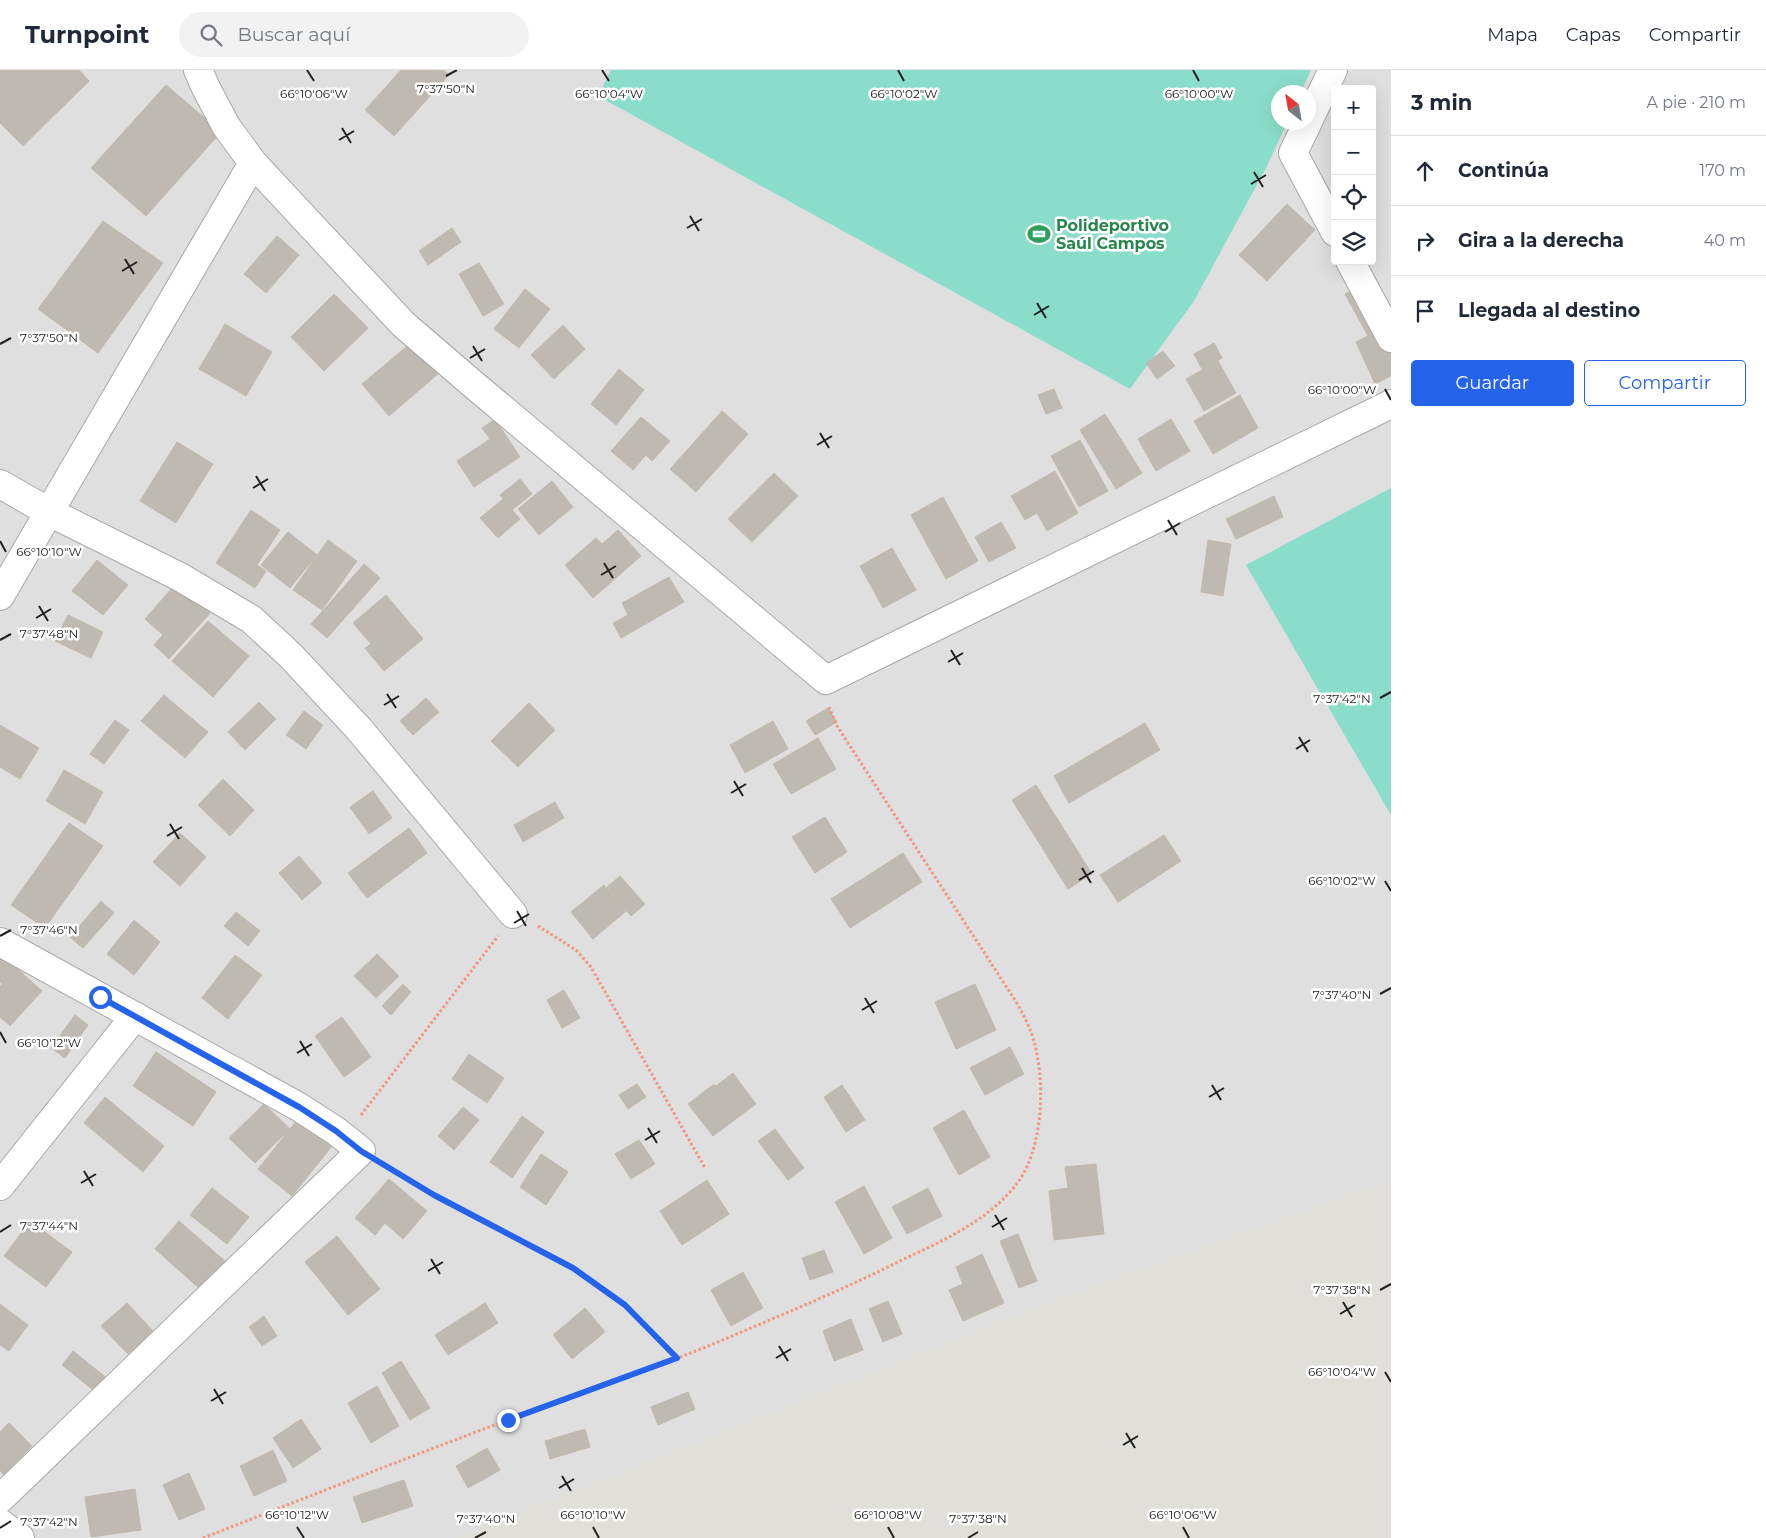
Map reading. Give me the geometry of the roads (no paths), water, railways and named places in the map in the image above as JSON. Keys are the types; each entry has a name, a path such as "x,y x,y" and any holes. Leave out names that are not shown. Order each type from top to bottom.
{"street":[{"path":"198,70 226,126 252,163 403,324 826,680 1391,404"},
{"path":"1316,105 1333,70"},
{"path":"1304,130 1293,153 1331,224"},
{"path":"0,596 252,163"},
{"path":"1352,265 1391,338"},
{"path":"0,484 49,512 180,577 250,619 291,656 359,729 513,914"},
{"path":"0,942 299,1107 352,1144 0,1499"},
{"path":"0,1186 135,1016"},
{"path":"0,1522 20,1538"}],"place":[{"name":"Polideportivo Saúl Campos","path":"1039,234"}]}
